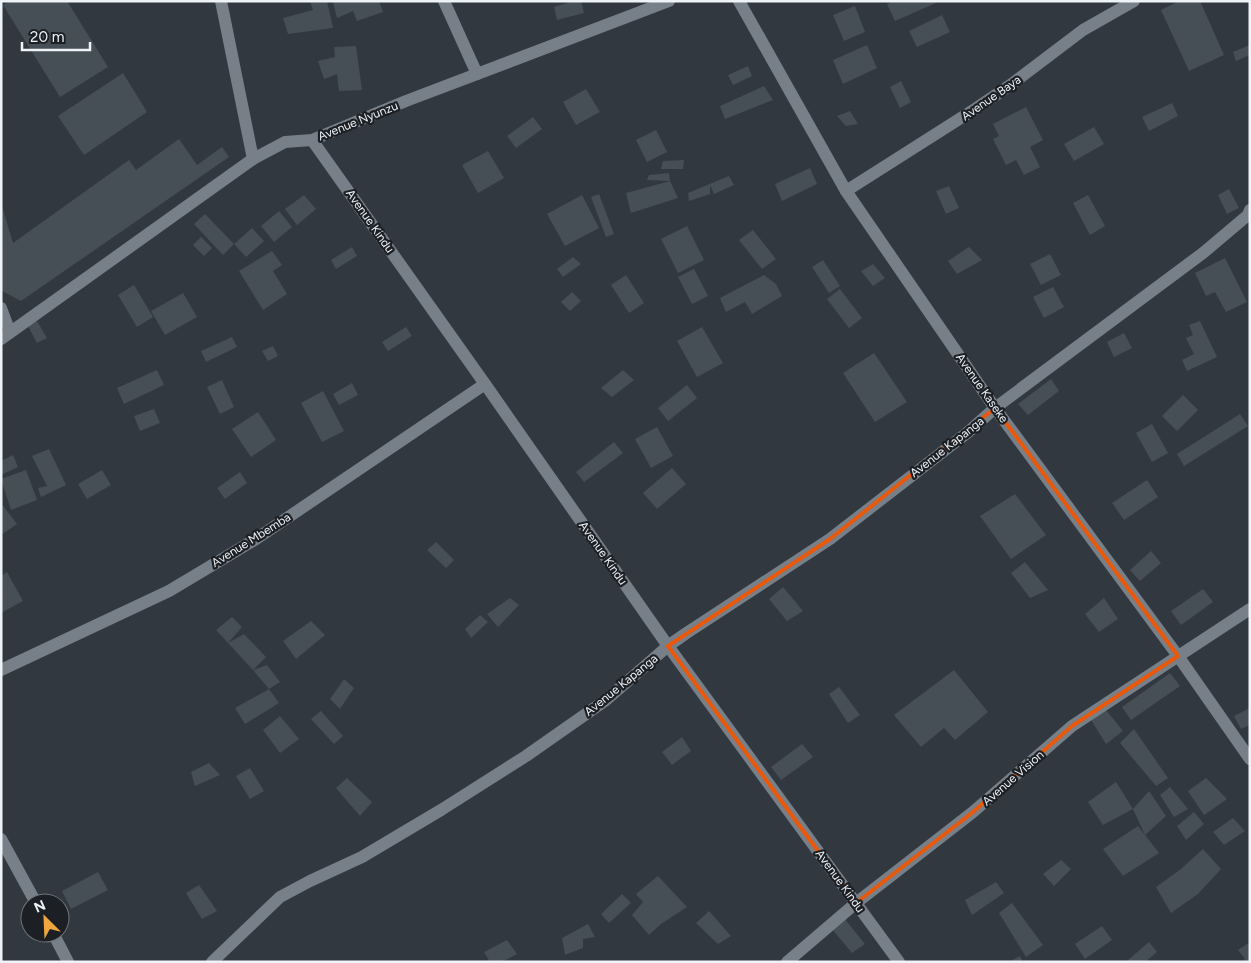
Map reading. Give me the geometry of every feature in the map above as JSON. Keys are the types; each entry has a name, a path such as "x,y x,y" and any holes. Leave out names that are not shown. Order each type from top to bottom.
{"street":[{"path":"222,1 253,159"},
{"path":"444,1 477,74"},
{"name":"Avenue Nyunzu","path":"6,336 253,159 285,142 312,140 406,101 669,1"},
{"name":"Avenue Kaseke","path":"739,1 846,192 995,408 1178,656 1250,759"},
{"name":"Avenue Baya","path":"846,192 1009,86 1084,30 1134,1"},
{"name":"Avenue Kindu","path":"312,140 668,646 899,962"},
{"path":"1250,200 1250,208"},
{"name":"Avenue Kapanga","path":"212,962 280,897 362,857 505,770 606,700 668,646 830,539 995,408 1203,252 1248,215 1250,208"},
{"path":"1,308 6,336"},
{"name":"Avenue Mbemba","path":"1,670 169,591 256,539 485,384"},
{"name":"Avenue Vision","path":"787,962 856,903 973,812 1072,726 1250,609"},
{"path":"1,839 31,893"},
{"path":"58,943 68,962"}],"highlighted area":[{"path":"995,408 1178,656 1072,726 973,812 856,903 668,646 830,539"}],"building":[{"path":"10,1 67,1 108,67 60,97 3,5"},
{"path":"310,1 327,1 333,28 288,34 283,18 313,10"},
{"path":"334,1 379,1 383,12 357,21 353,11 337,18"},
{"path":"573,1 581,1 584,13 557,20 554,7"},
{"path":"894,1 935,1 936,3 895,21 887,4"},
{"path":"1179,1 1200,1 1224,55 1189,71 1161,10"},
{"path":"855,6 865,32 844,41 833,15"},
{"path":"942,15 950,32 917,47 909,31"},
{"path":"867,45 877,68 843,84 833,60"},
{"path":"1250,45 1250,55 1236,61 1233,52"},
{"path":"356,46 362,90 339,91 337,74 324,79 318,61 335,57 334,47"},
{"path":"748,66 752,76 733,85 728,75"},
{"path":"123,73 147,112 84,155 58,116"},
{"path":"901,81 911,102 900,108 890,87"},
{"path":"764,86 773,100 725,119 720,106"},
{"path":"586,89 600,112 576,125 563,102"},
{"path":"1172,103 1178,116 1149,131 1142,117"},
{"path":"1026,107 1043,140 1030,147 1040,167 1024,175 1016,160 1006,165 993,139 999,136 993,124"},
{"path":"850,111 858,124 846,126 837,116"},
{"path":"533,117 542,129 516,148 507,136"},
{"path":"1094,127 1104,144 1074,161 1064,144"},
{"path":"656,130 667,152 647,162 636,140"},
{"path":"179,139 197,165 222,147 229,157 21,301 2,291 1,203 13,243 129,160 136,170"},
{"path":"488,151 504,178 478,193 462,165"},
{"path":"684,160 683,169 661,169 663,161"},
{"path":"810,168 817,184 782,201 775,184"},
{"path":"669,173 670,181 647,180 649,175"},
{"path":"729,176 734,185 714,194 710,185 710,194 689,201 688,193"},
{"path":"670,181 678,198 631,213 626,193"},
{"path":"949,186 959,208 946,214 936,191"},
{"path":"1229,189 1239,208 1227,214 1218,195"},
{"path":"599,194 614,234 606,237 591,197"},
{"path":"304,195 316,209 297,225 285,209"},
{"path":"582,195 599,228 565,246 547,214"},
{"path":"1088,195 1105,226 1090,235 1073,203"},
{"path":"279,211 292,227 274,242 261,226"},
{"path":"205,214 234,244 223,255 194,224"},
{"path":"687,226 704,260 678,273 661,239"},
{"path":"252,228 264,241 246,257 234,244"},
{"path":"753,230 776,259 762,269 739,240"},
{"path":"201,237 212,248 204,256 193,245"},
{"path":"352,247 357,256 336,269 331,260"},
{"path":"969,247 982,260 957,274 948,261"},
{"path":"272,251 282,265 273,271 287,294 263,310 239,271"},
{"path":"1050,254 1061,275 1041,285 1030,264"},
{"path":"573,257 581,264 563,277 557,269"},
{"path":"1225,258 1247,302 1226,312 1215,292 1206,296 1195,273"},
{"path":"823,260 840,286 829,293 812,267"},
{"path":"873,264 885,278 873,286 861,271"},
{"path":"694,269 708,296 692,304 678,277"},
{"path":"626,275 644,303 629,313 611,285"},
{"path":"764,275 776,284 782,296 752,314 745,302 726,312 720,298"},
{"path":"134,285 153,317 137,327 118,295"},
{"path":"1053,287 1064,307 1044,318 1033,297"},
{"path":"840,289 862,318 849,328 827,299"},
{"path":"572,292 581,301 570,311 561,302"},
{"path":"183,293 197,317 165,335 151,311"},
{"path":"37,321 47,338 37,343 28,326"},
{"path":"1200,321 1217,357 1187,371 1182,360 1194,354 1186,338 1193,335 1189,325"},
{"path":"406,327 412,336 388,351 382,342"},
{"path":"702,327 723,363 697,377 677,341"},
{"path":"1124,333 1132,348 1114,357 1107,342"},
{"path":"232,337 237,347 206,362 201,351"},
{"path":"273,346 278,356 268,361 262,351"},
{"path":"874,353 907,402 875,422 843,373"},
{"path":"157,370 164,385 124,404 117,388"},
{"path":"623,370 634,380 612,397 601,388"},
{"path":"1051,379 1059,391 1028,415 1018,404"},
{"path":"222,380 234,407 220,414 207,387"},
{"path":"352,383 358,395 339,405 333,394"},
{"path":"687,385 697,398 668,421 658,408"},
{"path":"323,391 344,431 322,442 301,403"},
{"path":"1183,395 1198,410 1177,431 1162,416"},
{"path":"154,409 160,423 140,431 134,416"},
{"path":"258,412 276,440 251,457 232,429"},
{"path":"1240,414 1248,426 1184,466 1177,454"},
{"path":"1152,424 1168,453 1152,462 1136,433"},
{"path":"657,427 673,456 651,468 635,439"},
{"path":"614,442 623,453 584,482 576,472"},
{"path":"49,449 66,485 41,497 38,488 47,486 32,456"},
{"path":"13,455 18,467 1,475 1,461"},
{"path":"672,468 686,484 657,509 643,493"},
{"path":"26,470 37,500 11,510 1,479"},
{"path":"102,470 111,485 87,499 78,484"},
{"path":"240,472 247,483 225,499 217,488"},
{"path":"1147,480 1158,497 1124,520 1112,503"},
{"path":"1015,494 1046,535 1011,559 980,516"},
{"path":"1,503 17,524 1,535"},
{"path":"436,542 454,560 446,568 427,550"},
{"path":"1151,551 1161,563 1140,581 1130,570"},
{"path":"1025,562 1048,590 1030,598 1011,573"},
{"path":"7,572 23,601 1,613 1,576"},
{"path":"783,587 803,611 787,621 769,599"},
{"path":"1203,589 1213,602 1181,625 1171,611"},
{"path":"510,598 519,605 498,627 487,614"},
{"path":"1104,598 1118,619 1099,632 1085,614"},
{"path":"480,615 488,622 471,638 465,629"},
{"path":"232,617 242,627 228,643 216,630"},
{"path":"311,621 325,635 296,659 283,641"},
{"path":"244,634 266,657 253,670 228,643"},
{"path":"267,665 280,682 269,689 253,670"},
{"path":"954,670 988,712 955,740 944,728 921,747 894,715"},
{"path":"1170,673 1180,686 1131,720 1122,707"},
{"path":"344,679 354,688 340,709 330,699"},
{"path":"839,687 860,715 848,723 829,694"},
{"path":"269,689 279,703 245,724 235,708"},
{"path":"1250,708 1250,725 1241,729 1234,716"},
{"path":"1106,710 1123,731 1106,744 1091,720"},
{"path":"321,711 343,736 334,744 311,719"},
{"path":"280,716 299,739 280,753 263,730"},
{"path":"1134,729 1168,778 1156,786 1120,743"},
{"path":"682,737 691,751 672,765 662,752"},
{"path":"802,744 813,757 781,780 771,767"},
{"path":"209,763 220,775 195,786 191,772"},
{"path":"250,768 264,791 250,799 236,776"},
{"path":"347,778 372,802 360,816 336,788"},
{"path":"1206,778 1227,799 1204,815 1188,791"},
{"path":"1116,782 1133,809 1103,825 1088,802"},
{"path":"1170,787 1188,809 1174,817 1160,795"},
{"path":"1149,791 1166,816 1145,835 1133,809"},
{"path":"1194,812 1204,824 1186,840 1177,826"},
{"path":"1233,818 1245,831 1224,845 1213,832"},
{"path":"1138,826 1159,853 1123,876 1103,849"},
{"path":"1203,849 1221,869 1198,894 1171,913 1156,887 1181,869"},
{"path":"1061,860 1071,869 1054,886 1043,874"},
{"path":"98,872 108,890 71,909 70,893 63,893 62,891"},
{"path":"658,876 687,907 661,924 649,935 632,915 643,902 636,894"},
{"path":"996,882 1004,893 972,915 965,900"},
{"path":"199,885 217,911 202,919 186,893"},
{"path":"622,894 631,903 609,923 601,914"},
{"path":"1012,903 1043,945 1026,957 999,913"},
{"path":"709,911 731,936 718,944 696,923"},
{"path":"844,918 865,944 852,953 832,929"},
{"path":"588,924 595,937 583,939 583,948 565,955 562,938"},
{"path":"1102,926 1112,940 1085,959 1075,944"},
{"path":"507,940 517,954 502,962 490,962 484,952"},
{"path":"1149,942 1157,952 1145,962 1130,962 1128,960"},
{"path":"1250,942 1250,962 1242,962 1245,959 1238,950"},
{"path":"1020,956 1023,962 1009,962"}]}
